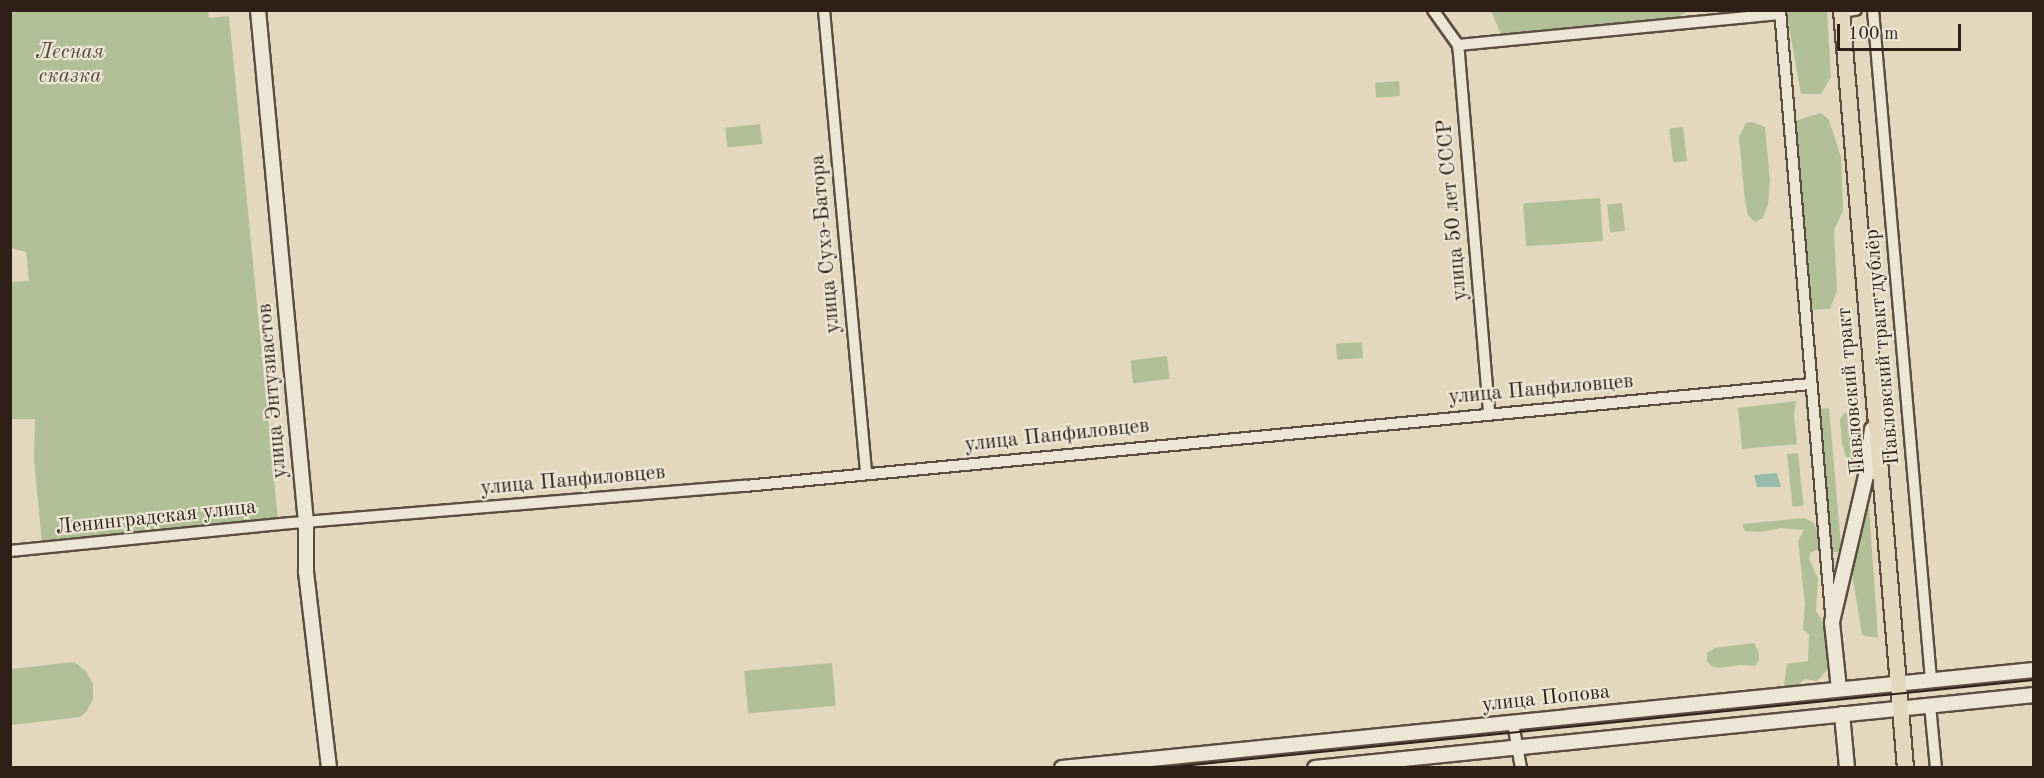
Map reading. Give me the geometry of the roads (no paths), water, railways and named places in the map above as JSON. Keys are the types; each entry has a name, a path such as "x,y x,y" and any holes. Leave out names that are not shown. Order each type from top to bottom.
{"main road":[{"name":"улица Энтузиастов","path":"258,10 306,523 306,572 329,768"},
{"name":"Павловский тракт","path":"1846,11 1874,400 1905,768"},
{"path":"1839,689 1832,621 1866,476 1874,400"},
{"name":"улица Попова","path":"1062,768 2034,670"},
{"path":"1315,768 2034,695"},
{"path":"1635,711 1637,735"},
{"path":"1842,714 1847,768"}],"street":[{"name":"улица Сухэ-Батора","path":"824,10 866,474"},
{"path":"1433,10 1458,45 1780,12 1832,621"},
{"name":"Павловский тракт дублёр","path":"1873,10 1931,680"},
{"name":"улица 50 лет СССР","path":"1458,45 1489,414"},
{"name":"улица Панфиловцев","path":"306,523 866,474 1810,384"},
{"name":"Ленинградская улица","path":"10,550 306,523"},
{"path":"1930,705 1936,768"},
{"path":"1513,723 1521,768"}],"tram line":[{"path":"1162,768 2034,680"}],"park label":[{"name":"Лесная сказка","path":"70,65"}]}
